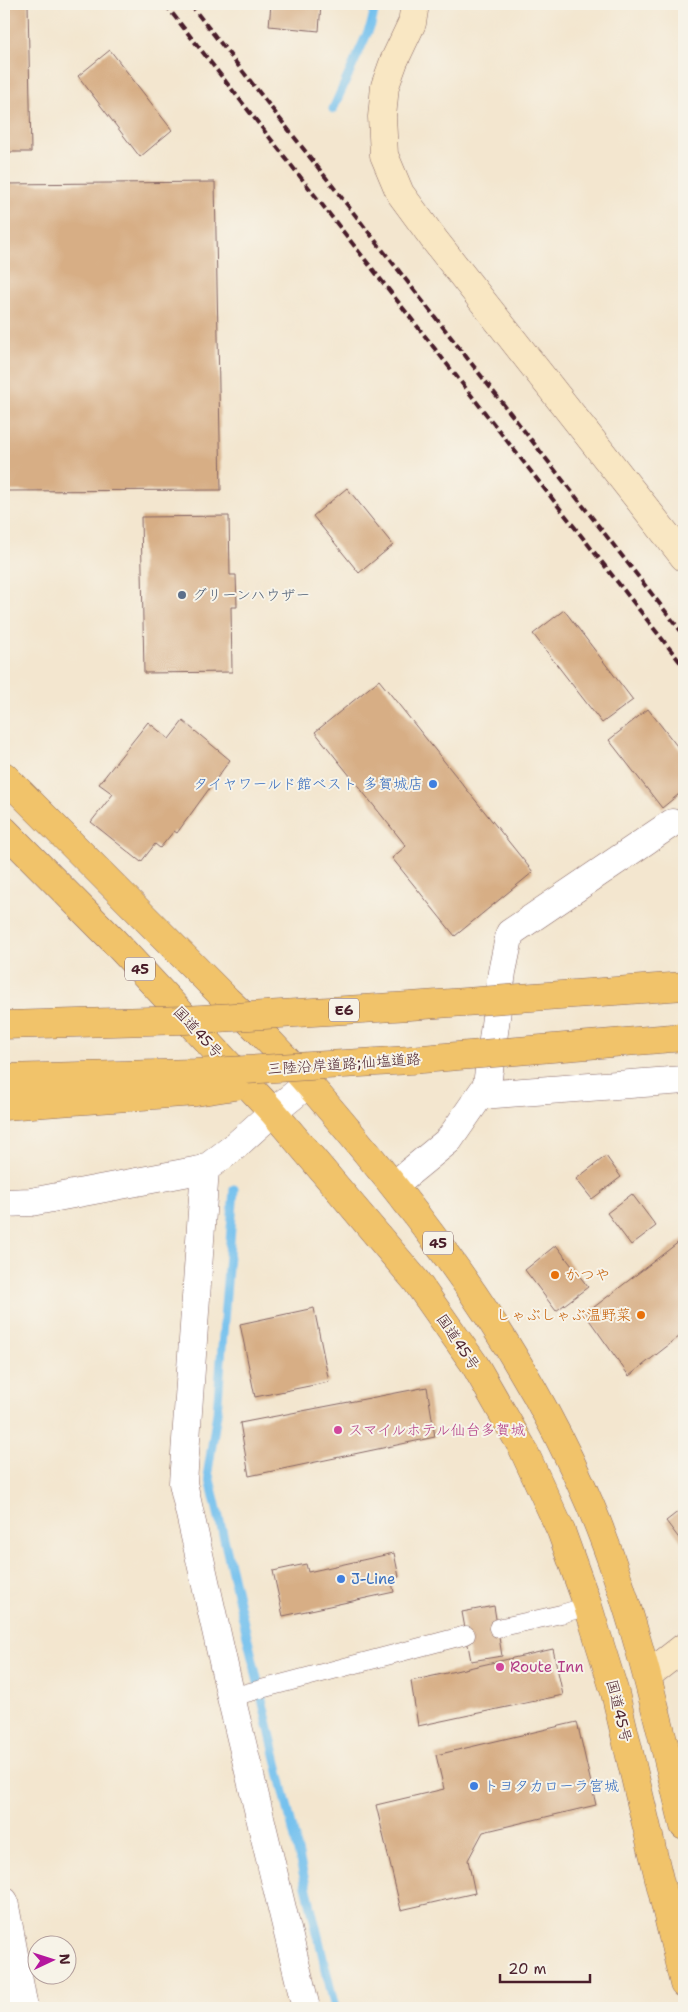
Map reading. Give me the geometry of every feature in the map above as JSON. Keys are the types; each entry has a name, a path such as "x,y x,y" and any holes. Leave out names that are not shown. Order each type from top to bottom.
{"highway":[{"name":"45","path":"4,776 227,1000 264,1034 309,1083 394,1186 459,1270 511,1349 554,1427 591,1508 648,1675 684,1826"},
{"name":"国道45号","path":"4,830 112,939 273,1112 416,1281 475,1365 522,1447 561,1531 588,1606 615,1693 684,1984"},
{"name":"E6","path":"4,1025 185,1020 684,986"},
{"name":"三陸沿岸道路;仙塩道路","path":"4,1078 194,1073 410,1060 684,1037"},
{"path":"4,1106 196,1092 410,1060"}],"street":[{"path":"415,4 412,23 394,61 385,86 382,117 384,155 400,193 436,242 684,557"},
{"path":"394,1186 449,1140 487,1085 502,972 510,933 672,822"},
{"path":"481,1095 684,1080"},
{"path":"4,1203 31,1202 205,1169 233,1148 309,1083"},
{"path":"205,1169 183,1483 306,2008"},
{"path":"648,1675 684,1647"},
{"path":"4,1901 24,2008"}],"lane":[{"path":"498,1628 562,1614 588,1606"},
{"path":"234,1696 466,1635"}],"building":[{"path":"13,4 28,4 31,152 4,152 4,16"},
{"path":"271,4 321,4 319,31 269,26"},
{"path":"110,50 172,130 140,157 78,76"},
{"path":"215,182 221,490 4,491 4,184"},
{"path":"347,488 393,545 359,573 313,516"},
{"path":"229,516 230,575 236,575 237,607 231,607 232,672 144,673 141,517"},
{"path":"564,610 633,700 602,723 533,634"},
{"path":"379,680 533,872 455,936 392,858 406,846 315,732"},
{"path":"648,709 684,755 684,790 662,808 609,740"},
{"path":"183,721 230,760 177,833 174,831 160,848 155,844 141,862 91,822 113,794 99,784 148,722 169,739"},
{"path":"606,1156 621,1177 592,1199 576,1179"},
{"path":"632,1194 656,1226 631,1245 607,1213"},
{"path":"684,1238 684,1333 629,1376 585,1314"},
{"path":"556,1245 588,1287 556,1311 525,1270"},
{"path":"314,1308 329,1382 255,1397 240,1324"},
{"name":"スマイルホテル仙台多賀城","path":"427,1387 435,1437 249,1476 240,1423"},
{"path":"684,1507 684,1545 666,1521"},
{"path":"394,1553 399,1577 391,1578 394,1592 283,1616 273,1571 306,1564 308,1572"},
{"path":"494,1606 502,1656 471,1661 462,1612"},
{"path":"553,1649 563,1695 418,1726 411,1681"},
{"path":"577,1722 596,1805 483,1832 468,1860 475,1893 401,1910 376,1805 444,1789 436,1755"}],"waterway":[{"path":"333,109 371,25 376,4"},
{"path":"234,1189 217,1413 208,1471 335,2008"}],"railway":[{"path":"165,4 684,667"},
{"path":"190,4 684,635"}],"place":[{"name":"グリーンハウザー","path":"182,595"},
{"name":"タイヤワールド館ベスト 多賀城店","path":"433,784"},
{"name":"かつや","path":"555,1275"},
{"name":"しゃぶしゃぶ温野菜","path":"641,1315"},
{"name":"スマイルホテル仙台多賀城","path":"338,1430"},
{"name":"J-Line","path":"341,1579"},
{"name":"Route Inn","path":"500,1667"},
{"name":"トヨタカローラ宮城","path":"474,1786"}]}
